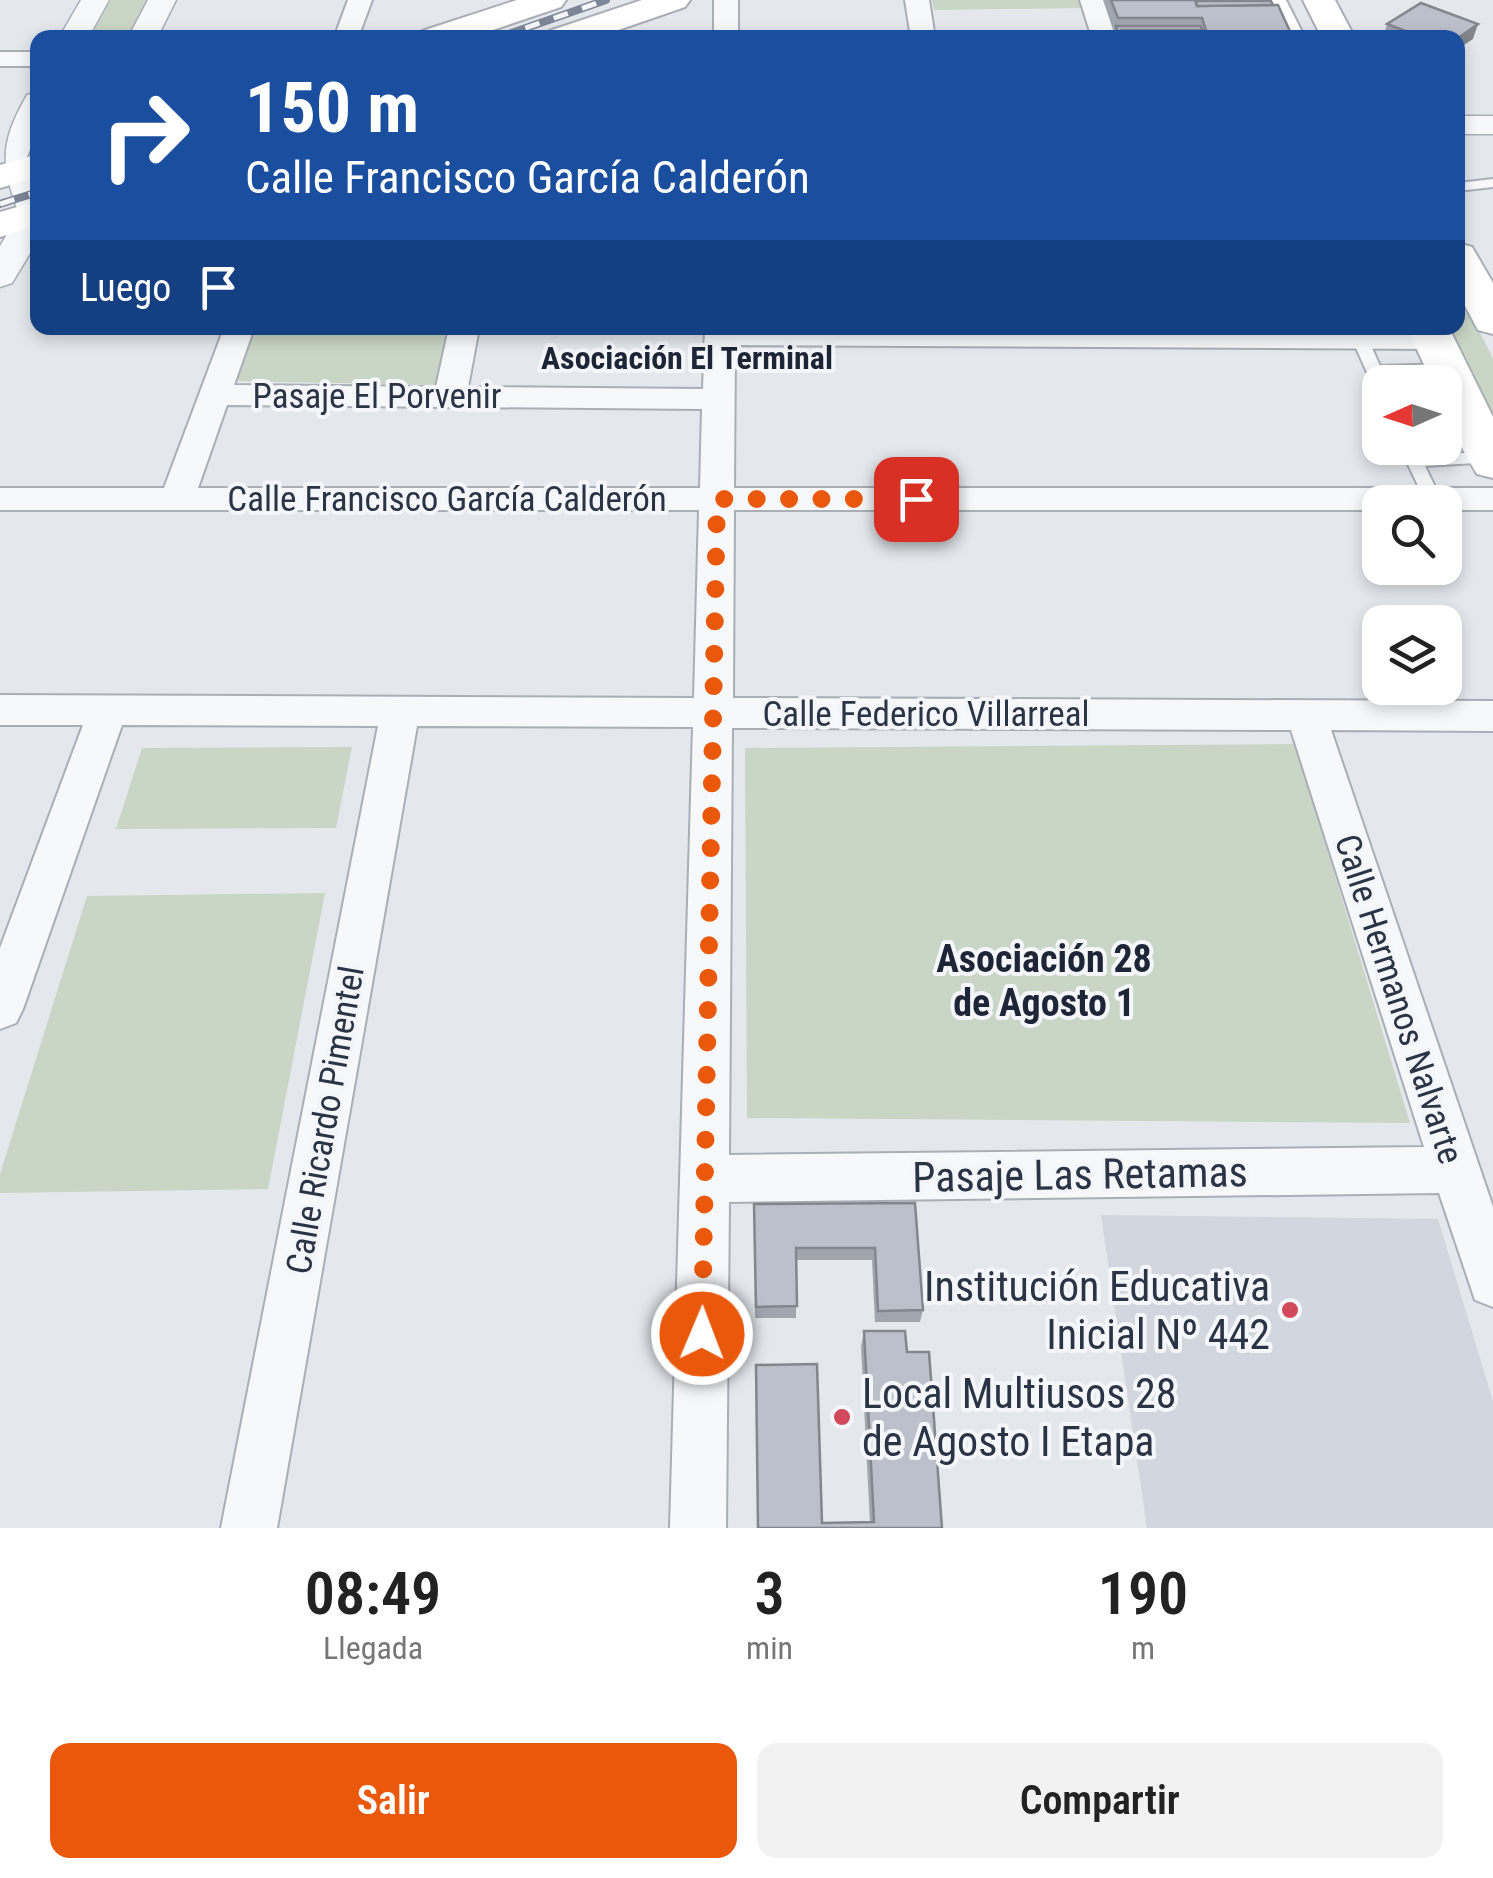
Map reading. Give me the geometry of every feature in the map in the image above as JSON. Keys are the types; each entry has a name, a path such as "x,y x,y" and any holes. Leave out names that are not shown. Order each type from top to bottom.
{"main road":[{"path":"458,30 550,0"},
{"path":"585,30 674,0"},
{"path":"1270,0 1284,30"},
{"path":"1319,0 1336,30"},
{"path":"1436,345 1492,473"}],"street":[{"path":"78,30 95,0"},
{"path":"146,30 162,0"},
{"path":"349,30 360,0"},
{"path":"726,0 726,30"},
{"path":"917,0 922,30"},
{"path":"1092,0 1101,30"},
{"path":"0,59 30,59"},
{"path":"0,276 27,215 10,152 30,116"},
{"path":"1465,125 1492,126"},
{"path":"177,499 236,335"},
{"path":"450,397 463,335"},
{"path":"698,1528 720,335"},
{"path":"1250,335 1436,345"},
{"name":"Pasaje El Porvenir","path":"214,395 719,399"},
{"name":"Calle Francisco García Calderón","path":"1462,486 1492,473"},
{"name":"Calle Francisco García Calderón","path":"0,499 1362,498"},
{"name":"Calle Federico Villarreal","path":"0,710 1493,716"},
{"path":"0,1009 108,710"},
{"name":"Calle Ricardo Pimentel","path":"249,1528 400,712"},
{"name":"Calle Hermanos Nalvarte","path":"1306,716 1493,1282"},
{"name":"Pasaje Las Retamas","path":"704,1179 1455,1170"}],"lane":[{"path":"1465,186 1493,183"},
{"path":"1360,339 1371,365"},
{"path":"1400,365 1436,345"},
{"path":"1458,465 1492,473"}],"shaded area":[{"name":"Institución Educativa Inicial Nº 442","path":"1101,1215 1438,1219 1493,1401 1493,1528 1147,1528"}],"green space":[{"path":"111,0 148,0 133,30 94,30"},
{"path":"932,0 1080,0 1083,8 934,10"},
{"path":"1465,301 1493,359 1493,429 1448,335 1465,335"},
{"path":"249,335 455,335 445,385 233,381"},
{"path":"1295,744 1410,1123 747,1118 745,748"},
{"path":"352,747 336,828 116,829 142,748"},
{"path":"325,893 268,1189 0,1193 0,1174 87,896"}],"building":[{"path":"1111,0 1195,0 1197,6 1278,5 1289,30 1206,30 1202,18 1118,18"},
{"path":"1196,1 1271,1 1273,5 1197,6"},
{"path":"1421,3 1478,24 1465,33 1465,30 1403,30 1387,24"},
{"path":"1116,26 1201,26 1202,30 1121,30"},
{"path":"915,1203 923,1310 878,1311 875,1248 796,1248 797,1306 756,1307 754,1204"},
{"path":"864,1331 905,1331 907,1352 929,1352 942,1528 758,1528 756,1365 817,1364 822,1523 874,1522"}],"railway":[{"path":"520,30 606,0"},
{"path":"0,204 30,195"}],"place":[{"name":"Institución Educativa Inicial Nº 442","path":"1290,1310"},
{"name":"Local Multiusos 28 de Agosto I Etapa","path":"842,1417"}],"district":[{"name":"Asociación El Terminal","path":"687,358"},
{"name":"Asociación 28 de Agosto 1","path":"1044,981"}],"route":[{"path":"702,1334 717,499 916,499"}]}
